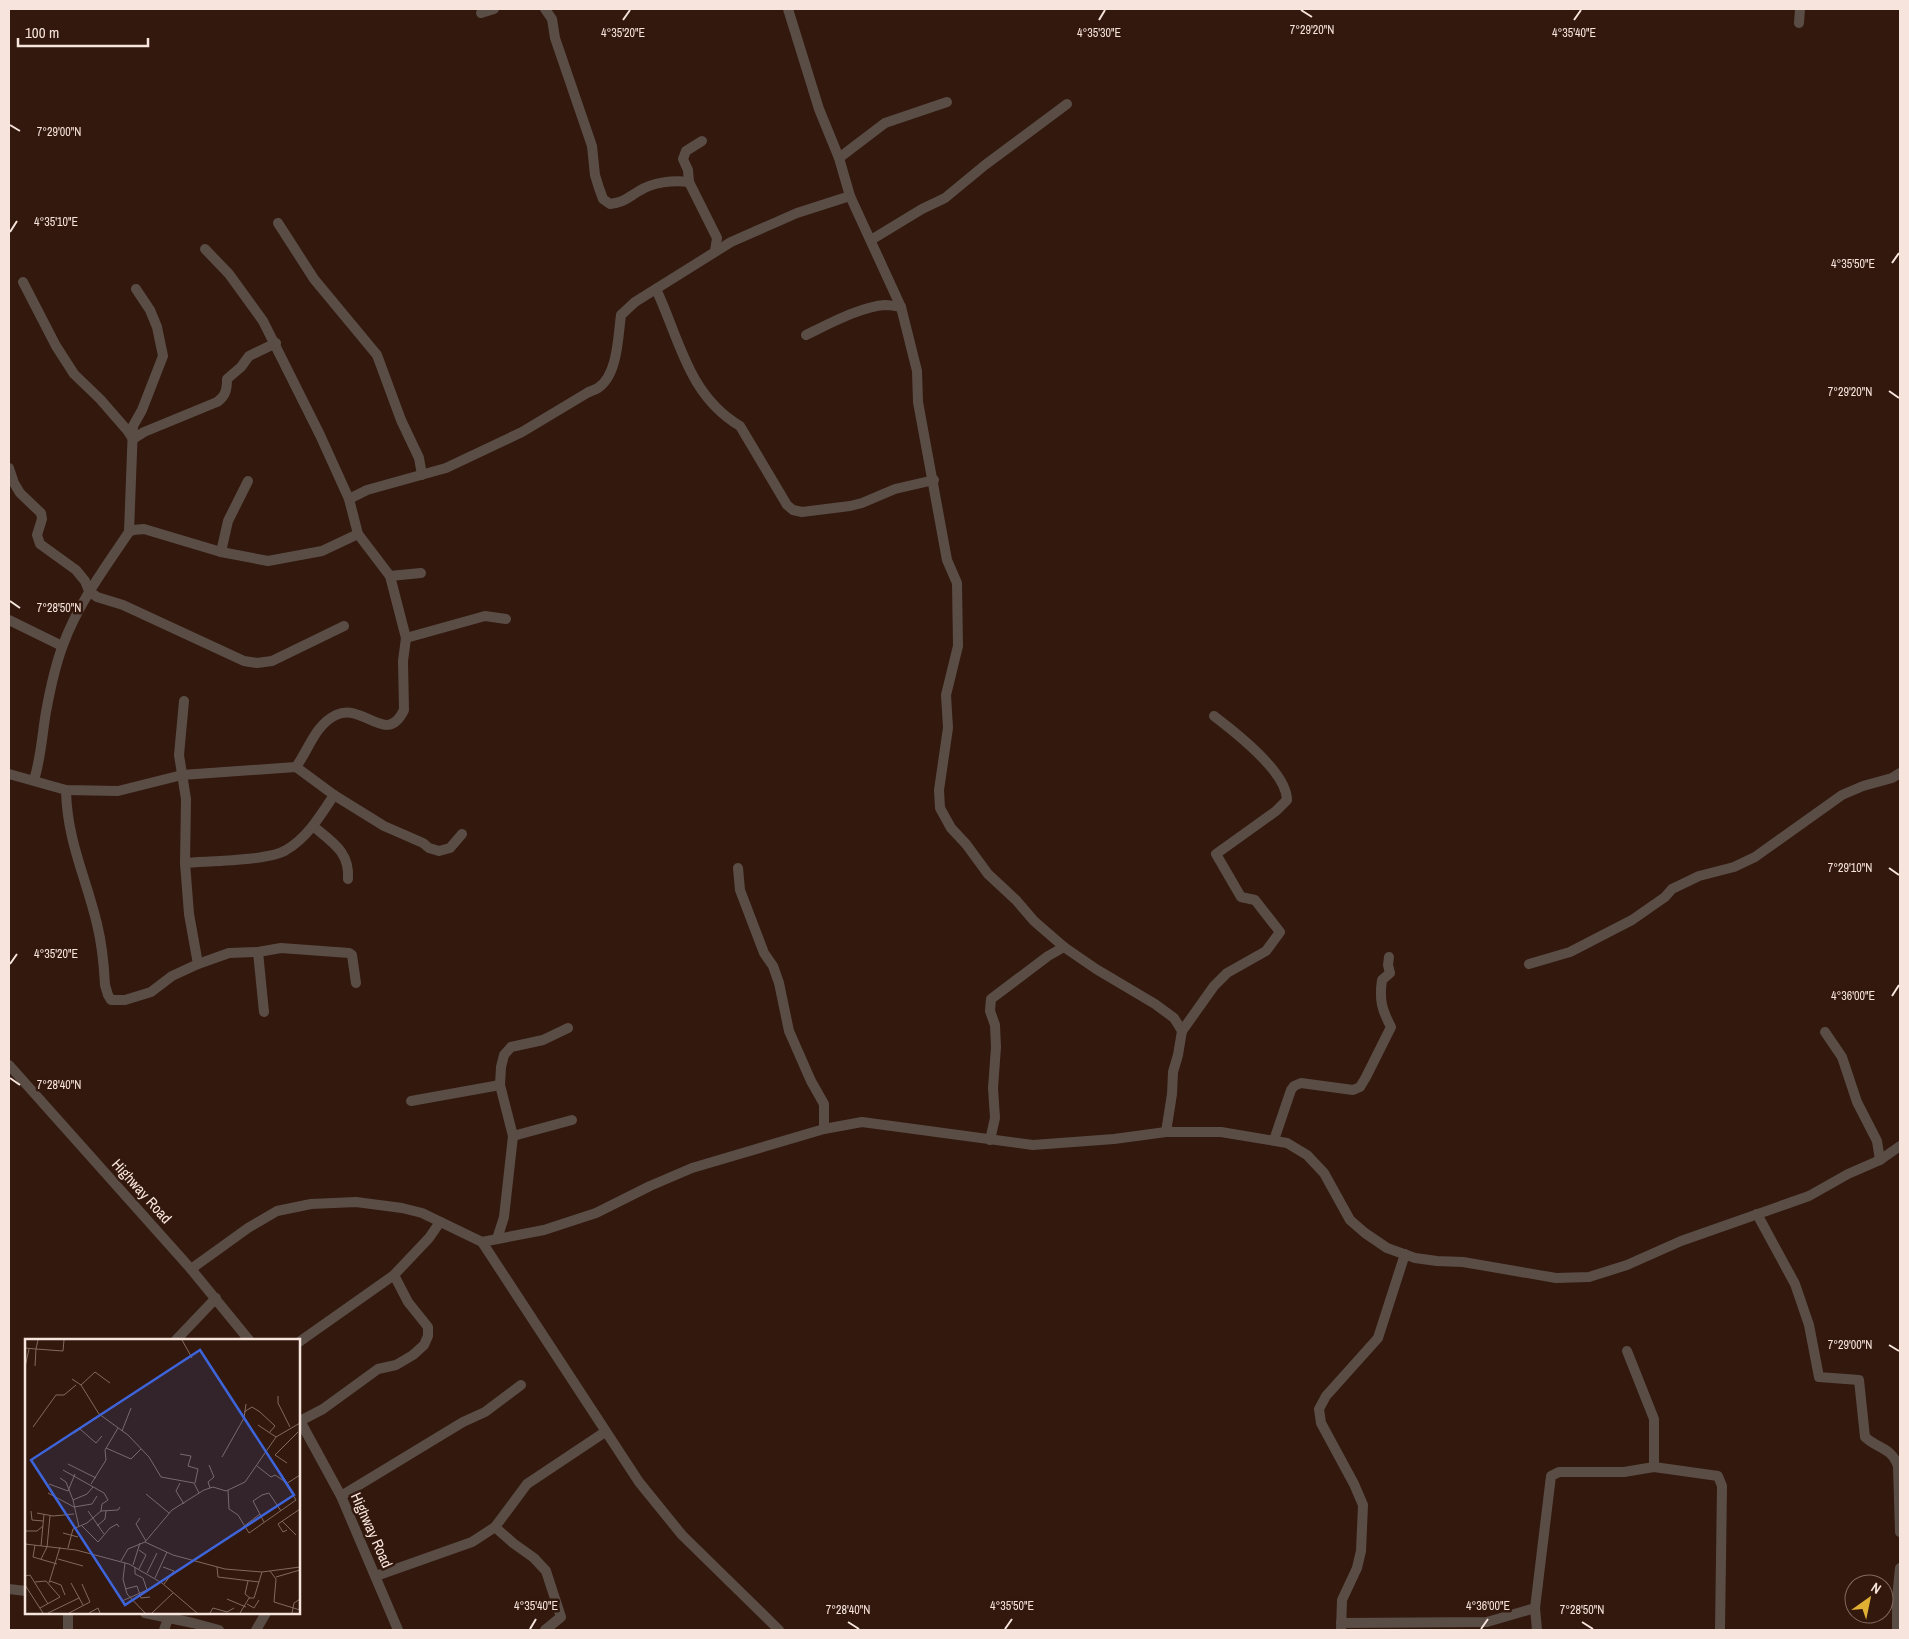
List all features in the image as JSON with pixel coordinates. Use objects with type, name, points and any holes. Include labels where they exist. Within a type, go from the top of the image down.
[{"type":"street","points":[[481,13],[494,9]]},
{"type":"street","points":[[546,9],[552,20],[555,38],[592,146],[596,175],[603,199],[610,204],[621,202],[639,191],[657,184],[676,180],[689,182]]},
{"type":"street","points":[[788,9],[819,109],[839,158],[850,196],[901,307],[917,371],[918,402],[934,480],[947,560],[956,584],[958,612],[958,646],[946,694],[948,728],[939,790],[940,808],[951,828],[966,844],[988,874],[1016,900],[1034,921],[1064,947],[1174,1018],[1182,1031]]},
{"type":"street","points":[[1799,23],[1800,9]]},
{"type":"street","points":[[839,158],[885,123],[947,102]]},
{"type":"street","points":[[871,240],[922,209],[945,198],[985,165],[1067,104]]},
{"type":"street","points":[[702,141],[686,150],[683,159],[688,170],[689,182],[717,238],[714,252]]},
{"type":"street","points":[[349,499],[367,490],[446,468],[522,432],[587,392],[598,388],[609,376],[618,348],[621,314],[635,302],[731,242],[797,213],[850,196]]},
{"type":"street","points":[[278,223],[314,280],[377,355],[400,420],[419,458],[422,475]]},
{"type":"street","points":[[717,238],[731,242]]},
{"type":"street","points":[[205,249],[240,290],[263,321],[276,343],[349,499],[358,534],[390,576],[406,638],[403,661],[404,710],[400,717],[393,725],[385,726],[359,714],[347,712],[336,715],[326,722],[315,734],[304,757],[296,767]]},
{"type":"street","points":[[24,282],[56,346],[74,374],[100,399],[133,439]]},
{"type":"street","points":[[34,780],[38,768],[46,710],[62,646],[74,618],[89,591],[129,532],[133,426],[142,410],[163,356],[157,327],[150,310],[136,289]]},
{"type":"street","points":[[656,289],[690,374],[708,399],[740,426],[787,505],[793,510],[802,512],[862,504],[895,489],[934,480]]},
{"type":"street","points":[[806,335],[835,321],[872,308],[884,305],[901,307]]},
{"type":"street","points":[[133,439],[144,432],[217,402],[224,397],[227,379],[241,367],[249,356],[276,343]]},
{"type":"street","points":[[9,468],[20,493],[41,513],[42,519],[38,535],[40,544],[76,570],[85,580],[89,591],[97,597],[123,606],[244,661],[272,661],[344,626]]},
{"type":"street","points":[[221,552],[228,521],[248,481]]},
{"type":"street","points":[[129,532],[144,529],[221,552],[268,561],[322,551],[358,534]]},
{"type":"street","points":[[390,576],[420,573]]},
{"type":"street","points":[[406,638],[485,616],[506,619]]},
{"type":"street","points":[[9,620],[62,646]]},
{"type":"street","points":[[184,701],[179,755],[186,799],[185,863],[189,914],[198,964]]},
{"type":"street","points":[[1166,1132],[1172,1094],[1172,1072],[1178,1055],[1182,1031],[1214,986],[1227,973],[1266,951],[1280,932],[1255,900],[1241,897],[1216,854],[1276,811],[1286,800],[1287,793],[1281,782],[1248,744],[1214,716]]},
{"type":"street","points":[[9,774],[66,790],[118,791],[182,775],[296,767],[334,795],[384,826],[439,851],[450,848],[462,834]]},
{"type":"street","points":[[1529,964],[1570,952],[1632,920],[1665,897],[1672,889],[1699,876],[1734,867],[1755,857],[1842,795],[1863,786],[1892,778],[1900,773]]},
{"type":"street","points":[[66,790],[66,809],[72,844],[97,923],[105,985],[111,1000],[126,1000],[151,992],[172,976],[229,953],[258,952],[282,948],[345,951],[352,955],[356,983]]},
{"type":"street","points":[[185,863],[260,857],[284,852],[313,826],[334,795]]},
{"type":"street","points":[[313,826],[337,846],[346,857],[348,880]]},
{"type":"street","points":[[738,868],[740,890],[764,953],[773,966],[779,983],[788,1031],[824,1104],[824,1129]]},
{"type":"street","points":[[990,1140],[994,1118],[993,1088],[996,1047],[995,1025],[990,1011],[991,999],[1064,947]]},
{"type":"street","points":[[258,952],[264,1012]]},
{"type":"street","points":[[1274,1140],[1294,1086],[1301,1083],[1352,1090],[1360,1087],[1390,1027],[1381,1008],[1382,980],[1390,973],[1389,957]]},
{"type":"street","points":[[497,1239],[504,1217],[513,1136],[500,1085],[500,1067],[504,1055],[511,1047],[543,1040],[568,1028]]},
{"type":"street","points":[[1825,1032],[1842,1057],[1857,1102],[1877,1141],[1880,1160]]},
{"type":"street","name":"Highway Road","points":[[9,1065],[191,1269],[248,1339]]},
{"type":"street","points":[[411,1101],[500,1085]]},
{"type":"street","points":[[513,1136],[572,1120]]},
{"type":"street","points":[[482,1242],[552,1228],[596,1213],[650,1186],[692,1168],[824,1129],[862,1122],[1033,1145],[1114,1139],[1166,1132],[1221,1132],[1286,1143],[1307,1155],[1324,1172],[1350,1220],[1387,1248],[1437,1262],[1463,1262],[1556,1278],[1589,1277],[1628,1265],[1681,1240],[1808,1196],[1848,1174],[1880,1160],[1900,1146]]},
{"type":"street","points":[[191,1269],[248,1228],[277,1211],[311,1204],[356,1202],[422,1213],[482,1242],[639,1482],[682,1535],[779,1630]]},
{"type":"street","points":[[1757,1214],[1795,1284],[1809,1325],[1819,1377],[1859,1380],[1865,1437],[1895,1457],[1898,1466],[1900,1532]]},
{"type":"street","points":[[300,1341],[394,1275],[429,1238],[440,1222]]},
{"type":"street","points":[[1405,1254],[1378,1338],[1326,1396],[1319,1409],[1321,1424],[1354,1484],[1363,1505],[1361,1551],[1357,1568],[1342,1600],[1341,1627],[1487,1622],[1535,1608]]},
{"type":"street","points":[[300,1420],[323,1409],[378,1369],[396,1365],[413,1355],[424,1345],[428,1336],[428,1327],[408,1302],[394,1275]]},
{"type":"street","points":[[177,1339],[216,1298]]},
{"type":"street","points":[[1627,1351],[1654,1419],[1654,1468]]},
{"type":"street","points":[[341,1496],[463,1422],[484,1412],[521,1385]]},
{"type":"street","name":"Highway Road","points":[[300,1422],[341,1496],[398,1630]]},
{"type":"street","points":[[376,1576],[472,1542],[495,1527],[526,1484],[606,1432]]},
{"type":"street","points":[[1537,1630],[1535,1608],[1551,1476],[1559,1472],[1624,1472],[1654,1468],[1718,1476],[1722,1486],[1720,1630]]},
{"type":"street","points":[[495,1527],[534,1558],[546,1571],[561,1617],[545,1630]]},
{"type":"street","points":[[1897,1630],[1900,1568]]},
{"type":"street","points":[[9,1589],[25,1592]]},
{"type":"street","points":[[68,1614],[68,1630]]},
{"type":"street","points":[[152,1614],[169,1616],[219,1630]]},
{"type":"street","points":[[256,1630],[265,1614]]},
{"type":"street","points":[[164,1630],[169,1616]]}]
